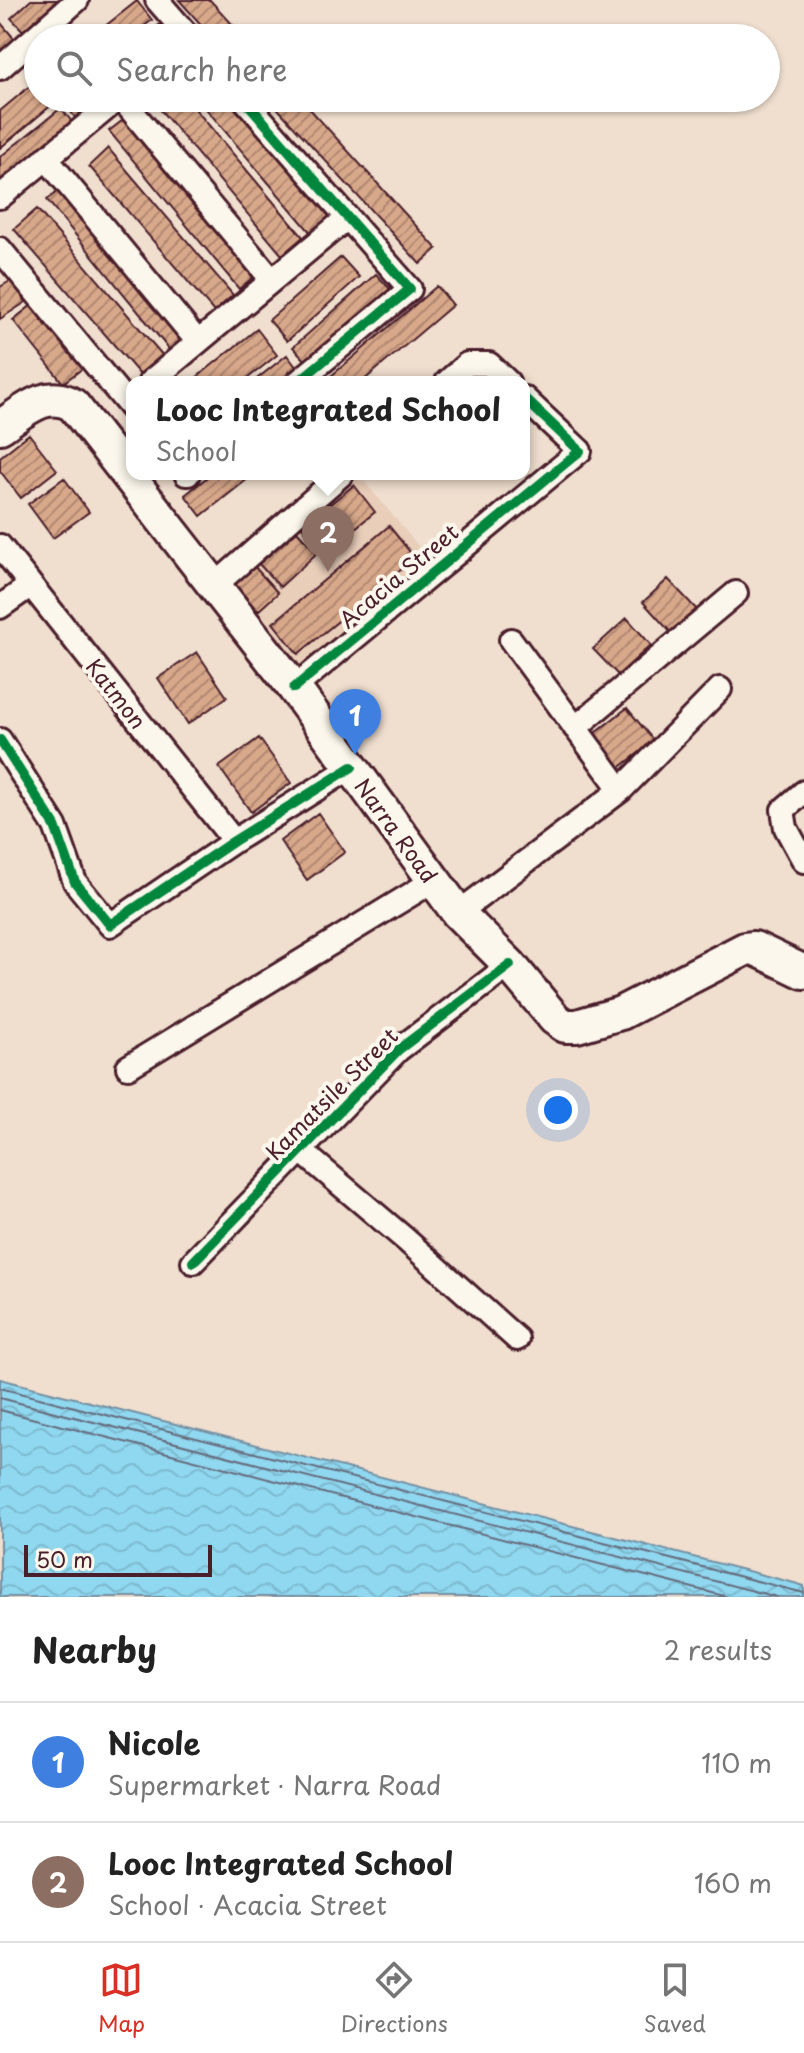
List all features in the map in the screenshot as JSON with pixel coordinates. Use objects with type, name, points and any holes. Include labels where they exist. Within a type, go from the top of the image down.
[{"type":"main road","name":"Narra Road","points":[[0,427],[46,399],[58,399],[73,405],[126,474]]},
{"type":"main road","name":"Narra Road","points":[[131,480],[294,688],[458,913],[510,965],[555,1019],[565,1026],[577,1026],[621,1013],[745,949],[754,948],[804,972]]},
{"type":"street","points":[[50,24],[77,0]]},
{"type":"street","points":[[157,0],[178,24]]},
{"type":"street","points":[[0,68],[24,47]]},
{"type":"street","points":[[0,197],[103,112]]},
{"type":"street","points":[[132,112],[272,280]]},
{"type":"street","points":[[255,112],[410,289],[305,376]]},
{"type":"street","points":[[46,158],[198,342]]},
{"type":"street","points":[[157,376],[347,218]]},
{"type":"street","points":[[0,249],[126,397]]},
{"type":"street","points":[[454,376],[467,364],[489,364],[502,376]]},
{"type":"street","name":"Acacia Street","points":[[294,688],[580,451],[530,404]]},
{"type":"street","points":[[213,587],[335,480]]},
{"type":"street","name":"Katmon","points":[[0,546],[234,841]]},
{"type":"street","points":[[0,607],[31,585]]},
{"type":"street","points":[[575,728],[736,593]]},
{"type":"street","points":[[511,640],[621,790]]},
{"type":"street","points":[[458,913],[621,790],[720,689]]},
{"type":"street","points":[[0,740],[55,826],[75,882],[110,925],[234,841],[352,767]]},
{"type":"street","points":[[804,792],[783,810],[786,828],[804,861]]},
{"type":"street","points":[[128,1067],[433,881]]},
{"type":"street","name":"Kamatsile Street","points":[[193,1262],[398,1050],[510,965]]},
{"type":"street","name":"Kamatsile Street","points":[[301,1151],[517,1339]]},
{"type":"shaded area","points":[[353,480],[363,480],[429,559],[298,669],[228,586]]},
{"type":"water","points":[[0,1379],[798,1584],[804,1586],[804,1597],[0,1597]]},
{"type":"building","points":[[31,0],[67,0],[41,24],[24,24],[24,32],[11,18]]},
{"type":"building","points":[[179,0],[210,0],[232,24],[200,24]]},
{"type":"building","points":[[137,1],[152,20],[147,24],[108,24]]},
{"type":"building","points":[[0,22],[18,43],[0,58]]},
{"type":"building","points":[[24,91],[24,112],[43,112],[0,148],[0,111]]},
{"type":"building","points":[[56,112],[64,112],[76,127],[0,189],[0,157]]},
{"type":"building","points":[[71,112],[88,112],[77,120]]},
{"type":"building","points":[[162,112],[198,112],[303,237],[282,255]]},
{"type":"building","points":[[209,112],[242,112],[330,217],[311,233]]},
{"type":"building","points":[[281,112],[313,112],[437,249],[420,264]]},
{"type":"building","points":[[127,117],[256,275],[239,289],[109,131]]},
{"type":"building","points":[[108,148],[233,295],[214,312],[89,166]]},
{"type":"building","points":[[65,185],[190,338],[172,353],[47,200]]},
{"type":"building","points":[[37,209],[164,357],[141,376],[14,229]]},
{"type":"building","points":[[341,257],[359,277],[287,341],[269,320]]},
{"type":"building","points":[[376,274],[390,289],[307,362],[293,347]]},
{"type":"building","points":[[12,280],[26,302],[0,319],[0,287]]},
{"type":"building","points":[[437,286],[453,305],[369,376],[331,376]]},
{"type":"building","points":[[32,305],[83,368],[63,383],[13,320]]},
{"type":"building","points":[[257,329],[277,355],[251,376],[198,376]]},
{"type":"building","points":[[287,355],[300,372],[295,376],[261,376]]},
{"type":"building","points":[[29,434],[57,470],[21,498],[0,471],[0,457]]},
{"type":"building","points":[[64,478],[89,512],[53,538],[28,504]]},
{"type":"building","points":[[204,480],[246,480],[201,516],[185,495]]},
{"type":"building","points":[[354,485],[375,512],[323,554],[302,527]]},
{"type":"building","points":[[389,526],[415,558],[298,654],[273,623]]},
{"type":"building","points":[[297,531],[317,553],[280,587],[259,564]]},
{"type":"building","points":[[253,565],[278,593],[258,611],[233,583]]},
{"type":"building","points":[[668,579],[699,612],[674,636],[643,602]]},
{"type":"building","points":[[627,618],[651,645],[618,675],[593,649]]},
{"type":"building","points":[[197,652],[227,697],[188,724],[158,678]]},
{"type":"building","points":[[627,708],[654,741],[618,769],[591,736]]},
{"type":"building","points":[[259,738],[291,783],[251,812],[219,767]]},
{"type":"building","points":[[318,813],[345,852],[307,880],[280,841]]},
{"type":"cycle path","points":[[255,112],[410,289],[305,376]]},
{"type":"cycle path","points":[[294,688],[580,451],[530,404]]},
{"type":"cycle path","points":[[0,740],[55,826],[75,882],[110,925],[234,841],[352,767]]},
{"type":"cycle path","points":[[193,1262],[398,1050],[510,965]]},
{"type":"place","name":"Looc Integrated School","points":[[328,572]]},
{"type":"place","name":"Nicole","points":[[355,755]]}]
